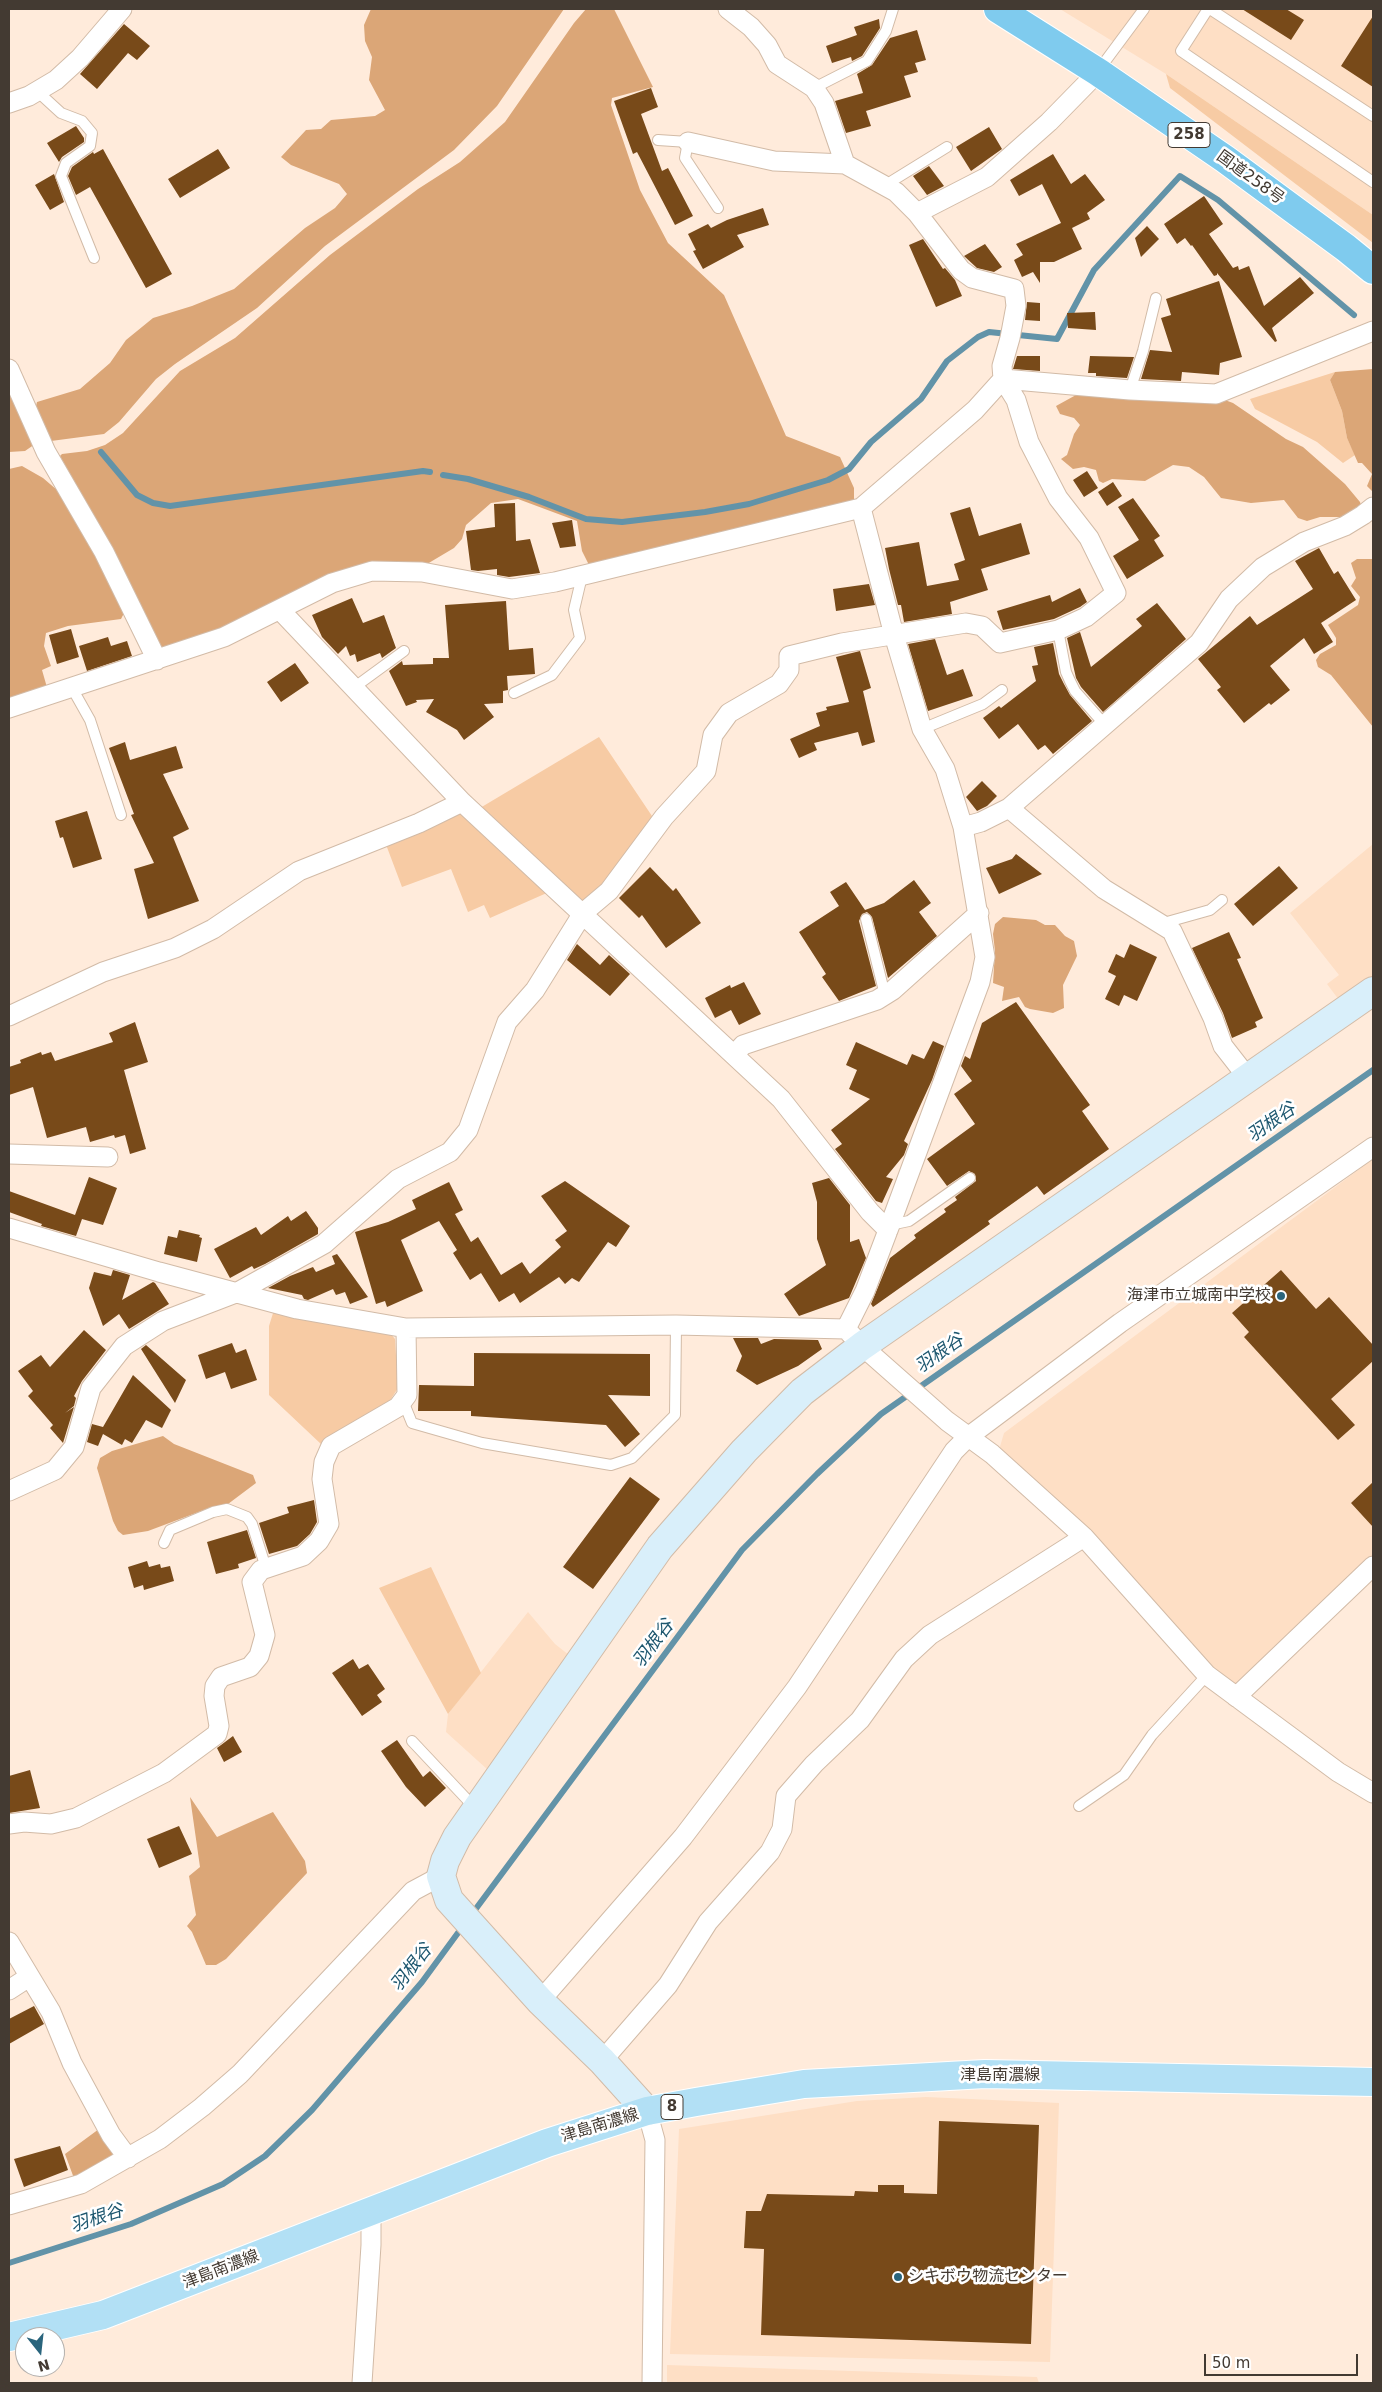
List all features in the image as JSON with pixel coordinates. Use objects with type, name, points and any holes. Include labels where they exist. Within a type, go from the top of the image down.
[{"type":"highway","name":"国道258号","points":[[998,9],[1098,72],[1225,159],[1373,270]]},
{"type":"main road","name":"津島南濃線","points":[[9,2337],[103,2315],[547,2143],[648,2111],[804,2084],[985,2074],[1373,2082]]},
{"type":"street","points":[[9,103],[37,91],[56,80],[80,58],[122,9]]},
{"type":"street","points":[[728,9],[751,27],[767,45],[777,64],[814,88],[824,103],[845,164]]},
{"type":"street","points":[[917,214],[987,177],[1049,122],[1098,72]]},
{"type":"street","points":[[9,1491],[55,1470],[70,1453],[74,1447],[91,1388],[124,1346],[163,1321],[236,1293],[324,1244],[398,1180],[450,1152],[468,1130],[507,1022],[535,990],[582,913],[609,891],[664,817],[706,771],[713,735],[729,713],[779,684],[789,670],[789,656],[842,643],[966,623],[982,626],[1000,643],[1058,630],[1086,617],[1116,593],[1089,538],[1058,498],[1030,442],[1016,400],[1003,380],[1002,366],[1016,306],[1014,289],[972,278],[961,270],[917,214],[896,192],[845,164],[774,161],[688,142]]},
{"type":"street","points":[[1003,380],[1130,390],[1216,394],[1373,331]]},
{"type":"street","points":[[9,369],[46,452],[104,552],[157,660]]},
{"type":"street","points":[[9,708],[224,638],[332,583],[372,571],[422,572],[512,589],[582,576],[861,508],[975,410],[1003,380]]},
{"type":"street","points":[[963,826],[981,822],[1010,808],[1199,642],[1229,599],[1263,567],[1304,542],[1345,526],[1373,507]]},
{"type":"street","points":[[860,1344],[865,1291],[980,982],[985,957],[963,826],[945,769],[922,729],[894,635],[861,508]]},
{"type":"street","points":[[281,610],[352,688],[462,802],[781,1099],[870,1212],[889,1228]]},
{"type":"street","points":[[9,1016],[103,972],[175,948],[213,928],[299,871],[419,823],[462,802]]},
{"type":"street","points":[[1010,808],[1104,889],[1172,931],[1213,1018],[1223,1046],[1248,1078]]},
{"type":"street","points":[[734,1055],[743,1045],[856,1009],[885,995],[979,913]]},
{"type":"street","points":[[652,2383],[655,2140],[648,2111],[602,2061],[518,1977],[445,1888],[445,1861],[457,1838],[476,1810],[660,1547],[744,1451],[802,1392],[860,1344],[1373,991]]},
{"type":"street","points":[[540,2001],[683,1837],[797,1686],[954,1451],[968,1437],[1120,1323],[1373,1147]]},
{"type":"street","points":[[9,1154],[108,1157]]},
{"type":"street","points":[[9,1228],[150,1270],[297,1309],[406,1328],[676,1325],[860,1344],[947,1421],[992,1454],[1084,1537],[1207,1675],[1338,1772],[1373,1793]]},
{"type":"street","points":[[9,1824],[24,1822],[50,1824],[76,1818],[164,1773],[217,1734],[219,1726],[214,1696],[216,1686],[222,1677],[250,1667],[259,1656],[265,1635],[252,1582],[261,1570],[303,1556],[319,1541],[329,1524],[322,1479],[324,1462],[331,1446],[398,1407],[407,1395],[406,1328]]},
{"type":"street","points":[[602,2061],[668,1985],[708,1922],[770,1852],[782,1830],[786,1796],[814,1764],[860,1720],[904,1659],[930,1635],[1084,1537]]},
{"type":"street","points":[[1236,1697],[1373,1566]]},
{"type":"street","points":[[9,2205],[81,2184],[160,2139],[240,2074],[413,1891],[445,1888]]},
{"type":"street","points":[[9,1942],[51,2012],[72,2063],[111,2135],[128,2158]]},
{"type":"street","points":[[9,1990],[29,1977]]},
{"type":"street","points":[[362,2383],[371,2245],[371,2212]]},
{"type":"lane","points":[[814,88],[867,61],[886,31],[893,9]]},
{"type":"lane","points":[[1098,72],[1144,9]]},
{"type":"lane","points":[[1373,116],[1209,9],[1181,51],[1373,182]]},
{"type":"lane","points":[[37,91],[61,113],[82,122],[92,133],[90,146],[66,163],[61,176],[94,258]]},
{"type":"lane","points":[[658,140],[688,142],[685,158],[718,208]]},
{"type":"lane","points":[[890,189],[892,181],[947,147]]},
{"type":"lane","points":[[1130,390],[1143,351],[1156,298]]},
{"type":"lane","points":[[514,693],[552,675],[580,638],[574,610],[582,576]]},
{"type":"lane","points":[[1058,630],[1066,672],[1070,681],[1075,690],[1105,724]]},
{"type":"lane","points":[[352,688],[404,651]]},
{"type":"lane","points":[[72,688],[90,720],[121,814]]},
{"type":"lane","points":[[922,729],[983,704],[1002,690]]},
{"type":"lane","points":[[1160,924],[1210,910],[1222,900]]},
{"type":"lane","points":[[866,919],[885,995]]},
{"type":"lane","points":[[889,1228],[909,1221],[970,1178]]},
{"type":"lane","points":[[403,1401],[412,1422],[482,1443],[611,1465],[632,1458],[675,1416],[676,1325]]},
{"type":"lane","points":[[164,1542],[170,1530],[213,1512],[227,1509],[233,1510],[247,1517],[252,1524],[266,1568]]},
{"type":"lane","points":[[1080,1806],[1124,1775],[1152,1735],[1207,1675]]},
{"type":"lane","points":[[412,1741],[476,1810]]},
{"type":"shaded area","points":[[371,9],[564,9],[497,106],[454,150],[325,246],[257,308],[156,379],[119,422],[104,434],[51,441],[35,410],[37,402],[80,389],[110,363],[126,340],[153,318],[192,306],[234,289],[305,228],[335,208],[347,194],[339,184],[291,165],[281,157],[306,130],[321,129],[331,120],[375,116],[385,110],[369,80],[372,57],[365,41],[364,25]]},
{"type":"shaded area","points":[[586,9],[614,9],[653,87],[612,98],[611,105],[640,190],[668,243],[724,295],[786,436],[840,457],[854,488],[854,502],[841,507],[705,536],[590,567],[582,551],[577,521],[518,499],[491,503],[466,525],[462,539],[454,548],[422,567],[386,567],[222,631],[159,653],[115,554],[60,456],[62,454],[87,451],[105,445],[123,433],[180,371],[235,338],[330,255],[418,189],[460,162],[505,122],[574,23]]},
{"type":"shaded area","points":[[1060,9],[1373,9],[1373,215],[1166,74]]},
{"type":"shaded area","points":[[1166,74],[1373,215],[1373,243],[1170,88]]},
{"type":"shaded area","points":[[1373,369],[1373,492],[1367,486],[1372,474],[1362,463],[1358,463],[1347,438],[1342,411],[1330,380],[1335,372]]},
{"type":"shaded area","points":[[1335,372],[1330,380],[1342,411],[1347,438],[1355,455],[1343,463],[1317,442],[1255,409],[1250,399]]},
{"type":"shaded area","points":[[9,385],[38,442],[25,451],[9,452]]},
{"type":"shaded area","points":[[1076,395],[1207,401],[1222,399],[1233,403],[1286,439],[1303,447],[1345,484],[1360,502],[1362,508],[1344,517],[1320,517],[1307,521],[1298,518],[1284,500],[1251,503],[1221,498],[1204,477],[1189,467],[1173,465],[1145,481],[1112,479],[1103,483],[1099,481],[1096,470],[1084,467],[1073,469],[1061,459],[1067,455],[1074,434],[1080,425],[1074,418],[1060,414],[1056,406]]},
{"type":"shaded area","points":[[22,466],[43,478],[64,496],[97,556],[124,613],[121,619],[68,626],[46,633],[44,646],[51,666],[42,670],[48,691],[9,704],[9,469]]},
{"type":"shaded area","points":[[1357,559],[1373,559],[1373,727],[1331,675],[1318,667],[1316,660],[1320,654],[1336,645],[1336,638],[1328,625],[1358,605],[1360,597],[1351,586],[1356,578],[1351,563]]},
{"type":"shaded area","points":[[599,737],[654,819],[608,886],[582,904],[480,808]]},
{"type":"shaded area","points":[[461,809],[549,892],[490,918],[484,905],[468,912],[451,869],[402,887],[385,842]]},
{"type":"shaded area","points":[[1373,844],[1373,976],[1339,1000],[1327,984],[1339,975],[1290,913]]},
{"type":"shaded area","points":[[1003,917],[1036,920],[1045,925],[1055,925],[1065,936],[1074,941],[1077,956],[1063,985],[1064,1008],[1053,1013],[1025,1007],[1019,997],[1002,1001],[1004,987],[993,983],[995,951],[993,934],[995,924]]},
{"type":"shaded area","name":"海津市立城南中学校","points":[[1373,1159],[1373,1557],[1237,1688],[1212,1667],[999,1450],[1004,1433]]},
{"type":"shaded area","points":[[274,1310],[390,1333],[395,1339],[398,1388],[389,1402],[322,1445],[269,1395],[269,1326]]},
{"type":"shaded area","points":[[163,1436],[174,1444],[253,1475],[256,1483],[228,1504],[212,1507],[148,1531],[123,1535],[118,1531],[113,1521],[97,1468],[100,1458],[112,1451]]},
{"type":"shaded area","points":[[431,1567],[481,1673],[448,1714],[379,1588]]},
{"type":"shaded area","points":[[528,1612],[555,1644],[569,1655],[488,1770],[446,1732],[448,1714]]},
{"type":"shaded area","points":[[190,1797],[217,1837],[273,1812],[305,1861],[307,1873],[226,1959],[216,1965],[206,1965],[192,1932],[187,1926],[196,1915],[189,1876],[200,1867]]},
{"type":"shaded area","points":[[926,2097],[1059,2103],[1050,2362],[670,2354],[679,2129],[857,2101]]},
{"type":"shaded area","points":[[99,2129],[112,2148],[112,2161],[75,2181],[65,2154]]},
{"type":"shaded area","points":[[667,2365],[1037,2377],[1039,2383],[667,2383]]},
{"type":"building","points":[[1242,9],[1286,9],[1304,20],[1291,40]]},
{"type":"building","points":[[1373,16],[1373,87],[1341,66]]},
{"type":"building","points":[[879,19],[880,28],[862,56],[852,61],[851,57],[832,63],[826,46],[857,35],[854,27]]},
{"type":"building","points":[[124,24],[150,46],[137,60],[128,53],[97,89],[80,74]]},
{"type":"building","points":[[917,30],[926,60],[915,63],[918,72],[904,76],[911,97],[866,111],[871,126],[846,133],[835,101],[863,93],[857,74],[872,65],[890,38]]},
{"type":"building","points":[[651,88],[658,107],[641,114],[662,171],[668,168],[693,216],[675,225],[637,152],[633,154],[614,101]]},
{"type":"building","points":[[76,126],[84,138],[84,142],[62,157],[59,162],[47,143]]},
{"type":"building","points":[[989,127],[1002,149],[971,171],[956,147]]},
{"type":"building","points":[[103,149],[172,274],[146,288],[90,187],[76,195],[68,176],[72,167],[93,152],[94,154]]},
{"type":"building","points":[[218,149],[230,168],[180,198],[168,179]]},
{"type":"building","points":[[1053,154],[1071,184],[1085,174],[1105,200],[1087,213],[1090,219],[1072,228],[1082,249],[1054,262],[1040,262],[1040,283],[1033,272],[1022,277],[1014,260],[1023,255],[1016,244],[1061,223],[1042,184],[1019,196],[1010,180]]},
{"type":"building","points":[[929,166],[944,186],[927,195],[913,176]]},
{"type":"building","points":[[54,174],[64,202],[50,210],[35,185]]},
{"type":"building","points":[[1204,196],[1223,224],[1209,234],[1233,268],[1238,266],[1239,270],[1249,266],[1264,306],[1300,277],[1314,293],[1272,328],[1277,341],[1275,342],[1217,273],[1214,276],[1192,245],[1185,238],[1177,244],[1164,224]]},
{"type":"building","points":[[763,208],[769,225],[737,235],[744,247],[703,269],[693,251],[696,250],[688,234],[708,224],[711,228],[727,220]]},
{"type":"building","points":[[1147,226],[1159,239],[1141,257],[1135,238]]},
{"type":"building","points":[[923,239],[943,269],[945,268],[955,280],[962,296],[936,307],[909,245]]},
{"type":"building","points":[[985,244],[1002,267],[994,272],[977,268],[964,256]]},
{"type":"building","points":[[1219,281],[1242,357],[1220,363],[1219,375],[1182,372],[1181,381],[1141,379],[1150,350],[1172,352],[1161,318],[1171,315],[1166,299]]},
{"type":"building","points":[[1027,302],[1040,303],[1040,321],[1025,320]]},
{"type":"building","points":[[1095,312],[1096,330],[1068,328],[1067,313]]},
{"type":"building","points":[[1017,356],[1040,356],[1040,371],[1013,369]]},
{"type":"building","points":[[1090,356],[1134,357],[1127,378],[1096,376],[1096,373],[1088,373]]},
{"type":"building","points":[[1087,471],[1098,488],[1084,497],[1073,480]]},
{"type":"building","points":[[1113,482],[1122,496],[1107,506],[1098,492]]},
{"type":"building","points":[[1133,498],[1160,536],[1154,540],[1164,556],[1127,579],[1113,556],[1139,540],[1118,507]]},
{"type":"building","points":[[515,503],[516,541],[530,539],[540,573],[509,577],[497,575],[497,569],[471,570],[466,531],[495,527],[494,504]]},
{"type":"building","points":[[970,507],[979,536],[1021,523],[1030,554],[981,569],[988,590],[950,602],[952,614],[904,622],[901,605],[898,605],[885,548],[919,542],[927,586],[959,580],[954,564],[965,560],[950,513]]},
{"type":"building","points":[[572,520],[576,546],[560,548],[552,523]]},
{"type":"building","points":[[1319,548],[1334,574],[1338,571],[1356,600],[1321,623],[1333,642],[1314,654],[1304,638],[1270,666],[1290,690],[1271,705],[1269,703],[1244,723],[1217,690],[1221,687],[1198,659],[1250,616],[1257,625],[1313,589],[1295,561]]},
{"type":"building","points":[[869,584],[875,605],[836,611],[833,589]]},
{"type":"building","points":[[1080,588],[1087,602],[1080,607],[1054,619],[1003,630],[997,611],[1050,595],[1052,602]]},
{"type":"building","points":[[352,598],[363,623],[384,615],[396,648],[382,658],[380,653],[357,662],[355,654],[350,656],[346,646],[338,654],[322,637],[312,615]]},
{"type":"building","points":[[506,601],[509,650],[533,648],[535,674],[507,676],[508,690],[503,691],[503,703],[484,704],[494,717],[464,740],[457,730],[426,712],[434,699],[416,700],[417,702],[406,706],[389,671],[402,661],[403,665],[433,664],[433,658],[449,658],[445,605]]},
{"type":"building","points":[[1157,603],[1186,639],[1103,712],[1081,687],[1076,678],[1067,638],[1080,632],[1091,667],[1142,626],[1136,619]]},
{"type":"building","points":[[71,629],[79,657],[57,664],[49,635]]},
{"type":"building","points":[[108,637],[111,646],[127,641],[132,656],[87,671],[79,646]]},
{"type":"building","points":[[935,639],[947,675],[963,669],[973,696],[928,711],[908,644]]},
{"type":"building","points":[[1053,643],[1059,674],[1064,684],[1070,695],[1092,721],[1053,754],[1045,745],[1038,750],[1018,724],[999,739],[983,718],[999,706],[1001,708],[1036,681],[1032,666],[1038,665],[1034,647]]},
{"type":"building","points":[[860,651],[871,688],[863,691],[875,742],[862,746],[858,732],[814,743],[817,750],[799,758],[790,739],[820,726],[816,713],[827,710],[826,707],[849,702],[836,657]]},
{"type":"building","points":[[295,663],[309,683],[281,702],[267,682]]},
{"type":"building","points":[[125,742],[130,760],[176,746],[183,768],[163,774],[189,829],[173,837],[199,901],[148,919],[134,869],[154,863],[131,815],[134,814],[109,748]]},
{"type":"building","points":[[982,781],[997,796],[987,806],[977,811],[966,797]]},
{"type":"building","points":[[87,811],[102,859],[73,868],[63,837],[60,838],[55,821]]},
{"type":"building","points":[[1016,854],[1042,874],[999,894],[986,868],[1012,859]]},
{"type":"building","points":[[1279,866],[1298,888],[1253,926],[1234,904]]},
{"type":"building","points":[[650,867],[673,891],[676,888],[701,923],[666,948],[642,915],[639,918],[619,898]]},
{"type":"building","points":[[914,880],[931,903],[919,912],[937,936],[888,978],[872,917],[867,912],[862,914],[859,921],[876,986],[839,1001],[822,977],[826,974],[799,932],[839,906],[830,892],[846,882],[865,910],[884,903]]},
{"type":"building","points":[[1229,932],[1241,958],[1237,959],[1263,1018],[1255,1022],[1257,1027],[1232,1038],[1223,1013],[1192,948]]},
{"type":"building","points":[[577,944],[600,965],[609,955],[630,974],[610,996],[567,960]]},
{"type":"building","points":[[1130,944],[1157,957],[1137,1001],[1124,995],[1119,1006],[1105,999],[1116,976],[1108,972],[1116,954],[1124,958]]},
{"type":"building","points":[[744,982],[761,1014],[739,1025],[731,1010],[715,1018],[705,998],[730,985],[731,988]]},
{"type":"building","points":[[1016,1002],[1090,1105],[1082,1111],[1109,1149],[1044,1195],[1037,1186],[988,1221],[990,1224],[873,1307],[871,1304],[890,1258],[916,1238],[914,1235],[946,1212],[944,1209],[957,1200],[955,1197],[976,1181],[975,1174],[969,1171],[947,1186],[927,1159],[975,1124],[954,1094],[972,1081],[961,1066],[965,1056],[970,1059],[982,1023]]},
{"type":"building","points":[[135,1022],[148,1062],[124,1070],[146,1149],[130,1154],[125,1135],[115,1138],[114,1135],[90,1142],[86,1127],[47,1138],[33,1087],[9,1095],[9,1067],[21,1063],[20,1060],[41,1052],[42,1055],[51,1052],[55,1061],[113,1042],[109,1033]]},
{"type":"building","points":[[933,1041],[944,1046],[932,1080],[904,1141],[908,1144],[904,1155],[886,1177],[893,1179],[882,1203],[876,1201],[835,1149],[842,1144],[831,1130],[870,1099],[849,1089],[857,1070],[846,1065],[856,1042],[907,1065],[912,1054],[924,1059]]},
{"type":"building","points":[[89,1177],[117,1188],[103,1225],[82,1219],[76,1236],[41,1226],[42,1224],[9,1212],[9,1191],[75,1215]]},
{"type":"building","points":[[829,1178],[850,1205],[850,1242],[859,1239],[866,1258],[849,1298],[799,1316],[784,1294],[826,1265],[817,1239],[817,1202],[812,1183]]},
{"type":"building","points":[[565,1181],[630,1226],[616,1247],[608,1242],[579,1282],[572,1278],[565,1284],[559,1277],[520,1303],[514,1293],[499,1302],[481,1273],[470,1280],[453,1253],[457,1250],[439,1221],[401,1240],[423,1291],[387,1307],[385,1301],[376,1304],[355,1232],[388,1222],[416,1209],[412,1200],[449,1182],[463,1210],[455,1214],[471,1242],[478,1237],[501,1275],[522,1262],[530,1274],[561,1247],[555,1240],[567,1231],[541,1196]]},
{"type":"building","points":[[306,1211],[318,1228],[318,1234],[265,1264],[254,1269],[252,1266],[230,1278],[214,1249],[256,1227],[261,1235],[288,1216],[291,1221]]},
{"type":"building","points":[[179,1230],[200,1235],[199,1237],[202,1238],[197,1262],[164,1254],[168,1236],[177,1238]]},
{"type":"building","points":[[337,1254],[368,1297],[350,1304],[345,1292],[336,1295],[333,1289],[308,1300],[304,1299],[302,1295],[268,1288],[290,1276],[313,1267],[316,1272],[335,1264],[332,1256]]},
{"type":"building","points":[[113,1270],[130,1275],[122,1300],[153,1282],[169,1304],[129,1329],[119,1314],[103,1326],[89,1288],[94,1272],[111,1276]]},
{"type":"building","points":[[1281,1270],[1316,1309],[1329,1297],[1373,1345],[1373,1361],[1331,1399],[1355,1425],[1338,1440],[1244,1337],[1249,1332],[1232,1313]]},
{"type":"building","points":[[84,1330],[106,1350],[82,1381],[74,1396],[76,1398],[74,1406],[65,1413],[74,1407],[63,1443],[50,1428],[53,1425],[28,1396],[33,1391],[18,1371],[41,1355],[50,1367]]},
{"type":"building","points":[[733,1338],[758,1338],[761,1344],[774,1339],[818,1340],[822,1349],[798,1366],[757,1385],[736,1371],[742,1356]]},
{"type":"building","points":[[232,1343],[236,1353],[246,1349],[257,1380],[231,1389],[225,1372],[206,1379],[198,1355]]},
{"type":"building","points":[[146,1345],[186,1380],[175,1403],[141,1349]]},
{"type":"building","points":[[474,1353],[650,1354],[650,1396],[608,1395],[640,1434],[625,1447],[606,1425],[471,1416],[471,1411],[418,1411],[419,1385],[474,1386]]},
{"type":"building","points":[[133,1375],[171,1410],[162,1428],[146,1420],[132,1443],[125,1439],[122,1445],[103,1434],[98,1446],[87,1442],[92,1424],[103,1427]]},
{"type":"building","points":[[630,1477],[660,1499],[593,1589],[563,1567]]},
{"type":"building","points":[[1373,1482],[1373,1527],[1351,1503]]},
{"type":"building","points":[[314,1500],[317,1522],[310,1534],[297,1546],[269,1554],[259,1523],[289,1513],[287,1507]]},
{"type":"building","points":[[247,1530],[256,1558],[238,1564],[239,1568],[216,1574],[207,1542]]},
{"type":"building","points":[[147,1561],[149,1567],[160,1564],[161,1568],[170,1566],[174,1581],[144,1590],[143,1585],[134,1588],[128,1567]]},
{"type":"building","points":[[353,1659],[359,1669],[368,1664],[385,1689],[377,1695],[382,1702],[362,1716],[332,1673]]},
{"type":"building","points":[[233,1736],[242,1752],[224,1762],[217,1748]]},
{"type":"building","points":[[397,1740],[423,1777],[430,1771],[446,1788],[425,1807],[406,1787],[381,1751]]},
{"type":"building","points":[[30,1770],[40,1808],[9,1813],[9,1776]]},
{"type":"building","points":[[179,1826],[192,1854],[159,1868],[147,1839]]},
{"type":"building","points":[[34,2006],[44,2024],[9,2044],[9,2019]]},
{"type":"building","name":"シキボウ物流センター","points":[[939,2121],[1039,2125],[1031,2344],[761,2335],[764,2249],[744,2248],[746,2211],[761,2211],[767,2194],[854,2196],[855,2191],[878,2192],[878,2185],[904,2185],[904,2193],[937,2194]]},
{"type":"building","points":[[60,2146],[68,2170],[24,2187],[14,2159]]},
{"type":"waterway","points":[[443,475],[468,479],[529,497],[586,519],[622,522],[705,512],[749,504],[828,480],[849,469],[871,442],[921,399],[947,361],[978,337],[989,332],[1057,339],[1094,270],[1180,176],[1218,200],[1354,315]]},
{"type":"waterway","points":[[101,452],[137,495],[153,503],[170,506],[423,471],[430,472]]},
{"type":"waterway","name":"羽根谷","points":[[472,1914],[742,1550],[817,1474],[881,1414],[1373,1070]]},
{"type":"waterway","name":"羽根谷","points":[[9,2263],[131,2224],[223,2184],[265,2156],[312,2110],[422,1982],[463,1926]]},
{"type":"place","name":"海津市立城南中学校","points":[[1281,1296]]},
{"type":"place","name":"シキボウ物流センター","points":[[898,2277]]}]
